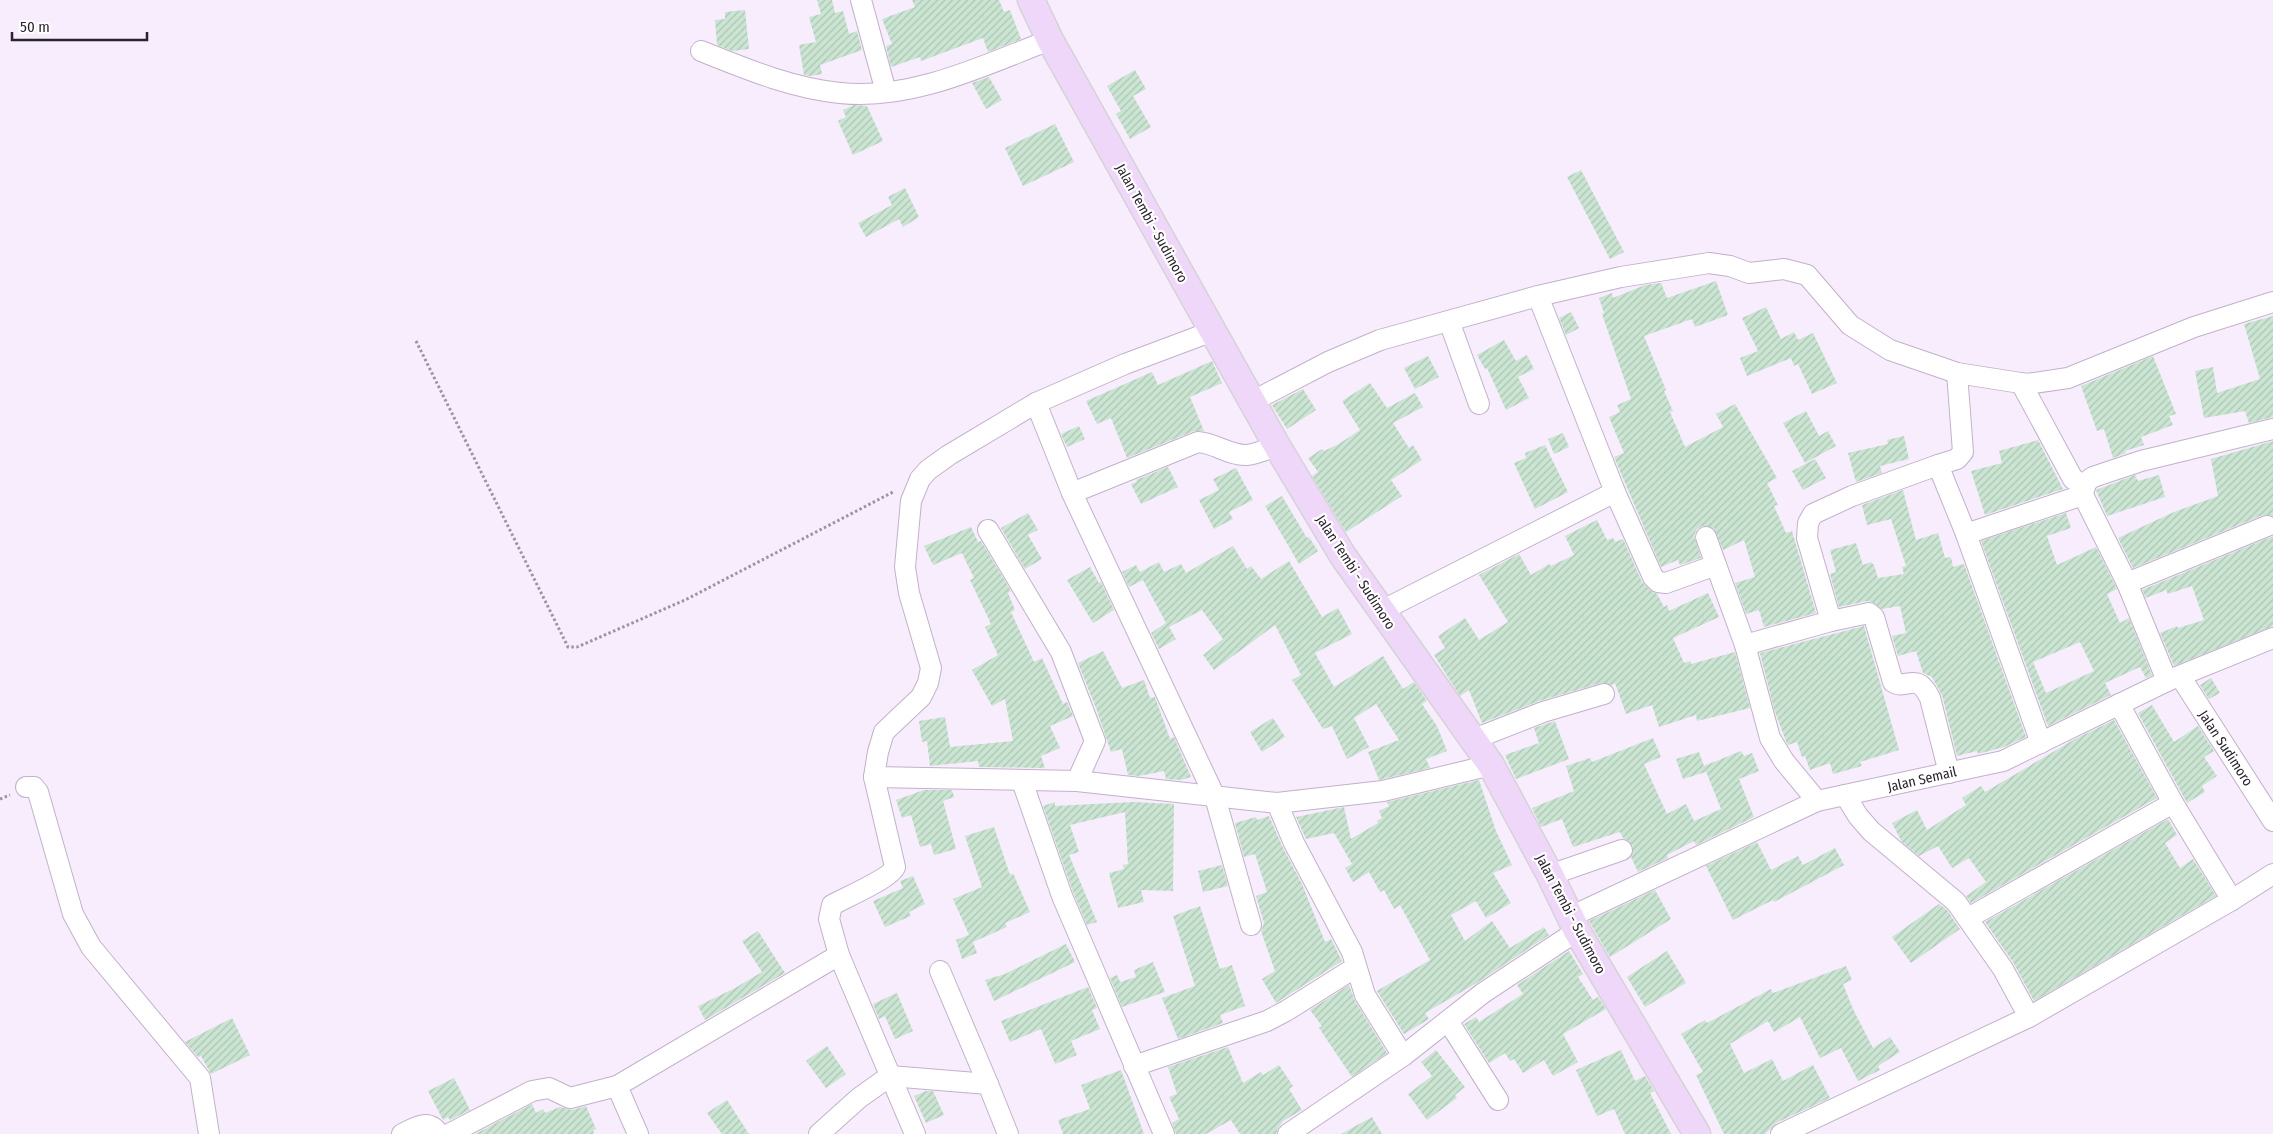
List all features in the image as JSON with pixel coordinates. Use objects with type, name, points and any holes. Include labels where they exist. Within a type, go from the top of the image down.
[{"type":"main road","name":"Jalan Tembi - Sudimoro","points":[[1031,0],[1050,40],[1277,446],[1343,556],[1491,765],[1550,875],[1573,924],[1697,1134]]},
{"type":"street","points":[[861,0],[886,92]]},
{"type":"street","points":[[702,51],[762,75],[817,90],[841,94],[886,92],[930,83],[957,75],[1050,40]]},
{"type":"street","points":[[1253,402],[1328,362],[1380,340],[1538,296],[1621,277],[1709,263],[1730,266],[1749,273],[1784,268],[1806,275],[1850,325],[1890,350],[1958,373],[2021,383],[2068,378],[2194,326],[2273,302]]},
{"type":"street","points":[[1538,296],[1615,492],[1653,577],[1658,582],[1666,583],[1716,565]]},
{"type":"street","points":[[1450,321],[1479,404]]},
{"type":"street","points":[[915,1134],[839,955],[829,919],[832,905],[874,883],[894,870],[895,867],[874,776],[884,732],[921,697],[930,676],[930,668],[909,593],[905,567],[909,513],[915,488],[928,470],[949,455],[1036,403],[1125,364],[1213,332]]},
{"type":"street","points":[[1830,621],[1807,538],[1808,523],[1813,514],[1852,496],[1957,459],[1963,452],[1958,373]]},
{"type":"street","name":"Jalan Sudimoro","points":[[2021,383],[2073,479],[2084,490],[2174,679],[2273,821]]},
{"type":"street","points":[[1036,403],[1072,493],[1215,797],[1251,925]]},
{"type":"street","points":[[1966,534],[2084,490],[2087,480],[2093,477],[2141,461],[2273,430]]},
{"type":"street","points":[[1072,493],[1198,442],[1213,444],[1242,455],[1255,454],[1277,446]]},
{"type":"street","points":[[1938,465],[1966,534],[2041,743]]},
{"type":"street","points":[[1381,611],[1615,492]]},
{"type":"street","points":[[2127,583],[2267,526]]},
{"type":"street","points":[[988,530],[1060,652],[1095,741],[1077,781]]},
{"type":"street","points":[[1706,538],[1745,645],[1770,738],[1784,761],[1817,802]]},
{"type":"street","points":[[1745,645],[1830,621],[1869,613],[1874,617],[1893,682],[1900,684],[1912,681],[1927,692],[1949,772]]},
{"type":"street","name":"Jalan Semail","points":[[1288,1134],[1403,1056],[1573,924],[1817,802],[2003,761],[2119,704],[2273,638]]},
{"type":"street","points":[[1474,739],[1543,712],[1604,694]]},
{"type":"street","points":[[2119,704],[2173,803],[2232,900]]},
{"type":"street","points":[[874,776],[1077,781],[1277,804],[1383,791],[1491,765]]},
{"type":"street","points":[[1022,780],[1062,896],[1164,1134]]},
{"type":"street","points":[[26,787],[34,787],[38,792],[73,914],[79,928],[91,946],[200,1078],[209,1134]]},
{"type":"street","points":[[1845,795],[1858,816],[1871,831],[1948,893],[1968,918],[2003,969],[2029,1017]]},
{"type":"street","points":[[1968,918],[2173,803]]},
{"type":"street","points":[[1277,804],[1294,843],[1352,952],[1365,995],[1403,1056]]},
{"type":"street","points":[[1550,875],[1622,850]]},
{"type":"street","points":[[1781,1134],[2029,1017],[2232,900],[2273,874]]},
{"type":"street","points":[[449,1134],[532,1091],[549,1088],[570,1098],[617,1086],[839,955]]},
{"type":"street","points":[[1134,1066],[1267,1021],[1356,967]]},
{"type":"street","points":[[940,971],[1008,1134]]},
{"type":"street","points":[[1448,1021],[1498,1100]]},
{"type":"street","points":[[819,1134],[858,1098],[890,1076],[988,1084]]},
{"type":"street","points":[[617,1086],[638,1134]]},
{"type":"street","points":[[402,1134],[426,1124],[431,1125],[439,1134]]},
{"type":"path","points":[[416,341],[568,647],[577,647],[687,599],[897,490]]},
{"type":"building","points":[[817,0],[832,0],[835,13],[843,11],[849,34],[857,31],[862,50],[820,65],[822,74],[811,76],[804,75],[799,45],[816,42],[809,17],[821,14]]},
{"type":"building","points":[[912,0],[999,0],[1004,12],[1010,10],[1021,39],[988,52],[983,38],[921,61],[920,57],[891,67],[886,46],[892,44],[882,19],[915,7]]},
{"type":"building","points":[[745,10],[749,49],[732,51],[717,45],[715,20],[725,19],[725,12]]},
{"type":"building","points":[[1135,70],[1146,89],[1133,96],[1151,127],[1130,139],[1116,114],[1121,111],[1107,86]]},
{"type":"building","points":[[989,77],[1002,100],[986,109],[972,83]]},
{"type":"building","points":[[854,105],[867,106],[883,141],[853,155],[838,121],[846,117],[843,110]]},
{"type":"building","points":[[1055,124],[1074,162],[1023,186],[1005,148]]},
{"type":"building","points":[[1581,170],[1624,252],[1610,259],[1567,177]]},
{"type":"building","points":[[905,188],[919,217],[903,227],[899,219],[866,237],[858,223],[892,205],[888,197]]},
{"type":"building","points":[[1716,281],[1728,315],[1695,327],[1692,319],[1644,336],[1666,390],[1664,391],[1673,411],[1670,412],[1685,447],[1723,427],[1716,414],[1735,404],[1777,478],[1767,483],[1778,505],[1774,506],[1786,533],[1792,531],[1816,613],[1764,627],[1759,610],[1746,614],[1735,583],[1755,577],[1744,540],[1723,550],[1714,528],[1702,526],[1697,529],[1694,535],[1701,558],[1680,565],[1678,560],[1661,567],[1614,457],[1624,453],[1609,417],[1620,412],[1617,405],[1631,399],[1602,314],[1604,313],[1599,298],[1612,293],[1613,298],[1645,285],[1661,283],[1667,298]]},
{"type":"building","points":[[1766,307],[1781,339],[1794,332],[1798,340],[1813,333],[1837,383],[1812,394],[1798,364],[1794,366],[1791,358],[1747,376],[1740,358],[1758,351],[1742,318]]},
{"type":"building","points":[[1571,312],[1579,328],[1566,335],[1559,318]]},
{"type":"building","points":[[2273,316],[2273,417],[2249,423],[2245,411],[2204,418],[2195,371],[2213,367],[2217,393],[2260,379],[2244,324]]},
{"type":"building","points":[[1504,340],[1516,361],[1527,355],[1534,369],[1518,377],[1529,398],[1506,410],[1487,368],[1485,369],[1477,355]]},
{"type":"building","points":[[1428,356],[1439,377],[1415,389],[1404,368]]},
{"type":"building","points":[[2153,356],[2176,414],[2169,416],[2173,425],[2141,437],[2144,445],[2125,451],[2126,453],[2113,458],[2104,429],[2097,431],[2081,386]]},
{"type":"building","points":[[1212,361],[1222,383],[1190,397],[1204,431],[1194,431],[1127,458],[1111,418],[1097,424],[1086,401],[1152,372],[1158,385]]},
{"type":"building","points":[[1370,383],[1387,408],[1415,393],[1423,407],[1393,423],[1409,448],[1413,445],[1422,460],[1391,480],[1402,496],[1346,532],[1312,476],[1318,472],[1308,458],[1322,449],[1324,451],[1337,445],[1360,430],[1342,401]]},
{"type":"building","points":[[1303,389],[1316,410],[1287,429],[1272,405]]},
{"type":"building","points":[[1806,411],[1819,436],[1828,431],[1836,446],[1805,463],[1783,423]]},
{"type":"building","points":[[1079,426],[1085,439],[1067,447],[1061,434]]},
{"type":"building","points":[[1563,433],[1569,447],[1554,454],[1548,439]]},
{"type":"building","points":[[1904,436],[1909,459],[1880,466],[1882,473],[1856,482],[1848,453],[1888,444],[1887,440]]},
{"type":"building","points":[[2038,440],[2063,489],[1985,515],[1971,471],[2002,463],[1999,451]]},
{"type":"building","points":[[2273,441],[2273,516],[2263,515],[2133,568],[2118,538],[2174,512],[2218,496],[2211,459]]},
{"type":"building","points":[[1545,445],[1568,492],[1535,509],[1514,463],[1526,458],[1525,453]]},
{"type":"building","points":[[1815,459],[1826,478],[1803,490],[1792,471]]},
{"type":"building","points":[[1168,467],[1178,487],[1141,504],[1131,484],[1137,482],[1136,480]]},
{"type":"building","points":[[1236,468],[1253,500],[1229,512],[1233,519],[1214,529],[1199,500],[1219,490],[1213,479]]},
{"type":"building","points":[[2135,475],[2138,481],[2159,475],[2165,497],[2107,516],[2096,490]]},
{"type":"building","points":[[1903,490],[1916,540],[1938,533],[1945,558],[1951,557],[1953,567],[1964,564],[2026,737],[2004,747],[1978,754],[1977,751],[1957,756],[1942,695],[1932,677],[1923,673],[1916,651],[1898,656],[1892,636],[1906,633],[1900,606],[1882,609],[1867,601],[1839,607],[1830,574],[1836,572],[1830,550],[1856,543],[1863,565],[1871,562],[1874,565],[1878,578],[1904,574],[1902,567],[1906,566],[1891,519],[1867,525],[1862,505]]},
{"type":"building","points":[[1282,496],[1307,538],[1309,537],[1318,551],[1299,564],[1265,506]]},
{"type":"building","points":[[1028,513],[1038,530],[1028,535],[1042,559],[1025,569],[1001,528]]},
{"type":"building","points":[[2066,513],[2071,528],[2047,536],[2057,565],[2096,547],[2117,589],[2107,594],[2120,623],[2129,618],[2152,675],[2146,678],[2140,667],[2105,683],[2111,695],[2048,726],[1981,541]],"holes":[[[2080,642],[2094,671],[2046,693],[2033,662]]]},
{"type":"building","points":[[1597,520],[1607,540],[1613,538],[1615,542],[1623,539],[1642,582],[1657,594],[1664,607],[1667,605],[1669,611],[1708,593],[1719,617],[1673,638],[1684,663],[1691,661],[1691,664],[1735,652],[1750,708],[1697,721],[1696,715],[1659,727],[1652,705],[1626,714],[1615,683],[1612,685],[1601,683],[1539,701],[1482,723],[1469,690],[1460,696],[1434,655],[1445,648],[1438,636],[1465,618],[1479,640],[1508,622],[1479,575],[1519,554],[1531,575],[1549,564],[1551,566],[1574,555],[1565,536]]},
{"type":"building","points":[[971,527],[978,542],[981,541],[1011,591],[1008,593],[1015,610],[1011,612],[1034,662],[1042,658],[1063,704],[1067,702],[1073,716],[1050,726],[1060,748],[1041,756],[1045,768],[979,767],[978,761],[930,766],[927,741],[922,742],[919,721],[945,717],[950,747],[1013,741],[1005,699],[992,706],[972,670],[998,655],[985,627],[991,624],[970,580],[974,578],[962,553],[933,565],[924,546]]},
{"type":"building","points":[[2273,536],[2273,626],[2174,666],[2160,633],[2177,626],[2178,628],[2204,620],[2192,586],[2168,594],[2166,590],[2146,598],[2142,590]]},
{"type":"building","points":[[1233,546],[1247,569],[1251,566],[1261,579],[1289,561],[1322,617],[1338,608],[1352,634],[1315,653],[1334,687],[1383,656],[1403,689],[1414,682],[1427,701],[1422,704],[1437,726],[1447,751],[1426,759],[1430,768],[1379,780],[1368,752],[1399,740],[1376,704],[1354,718],[1369,747],[1347,759],[1332,726],[1323,729],[1292,680],[1301,675],[1275,625],[1214,670],[1203,655],[1223,639],[1202,610],[1169,627],[1176,639],[1159,649],[1151,633],[1166,623],[1143,580],[1129,587],[1122,572],[1136,565],[1140,572],[1159,562],[1164,572],[1181,564],[1186,573]]},
{"type":"building","points":[[1090,567],[1099,583],[1101,582],[1114,610],[1093,623],[1067,580]]},
{"type":"building","points":[[1864,626],[1899,750],[1860,762],[1862,766],[1833,774],[1830,763],[1810,770],[1805,756],[1802,757],[1797,742],[1787,744],[1774,709],[1760,653]]},
{"type":"building","points":[[1103,651],[1122,688],[1144,680],[1150,698],[1155,697],[1170,739],[1174,737],[1191,777],[1181,780],[1166,779],[1164,771],[1139,776],[1128,775],[1122,749],[1111,752],[1078,663]]},
{"type":"building","points":[[2211,678],[2220,693],[2209,699],[2200,685]]},
{"type":"building","points":[[2152,705],[2174,742],[2198,726],[2214,751],[2204,757],[2217,776],[2202,786],[2205,792],[2187,803],[2138,713]]},
{"type":"building","points":[[1273,718],[1285,737],[1262,752],[1250,732]]},
{"type":"building","points":[[2114,720],[2157,798],[1971,903],[1966,896],[1986,882],[1969,858],[1952,868],[1938,846],[1919,856],[1902,842],[1892,823],[1917,810],[1927,830],[1966,805],[1962,798],[1981,786],[1985,792],[2075,739]]},
{"type":"building","points":[[1555,721],[1569,759],[1516,779],[1505,755],[1539,743],[1534,728]]},
{"type":"building","points":[[1653,738],[1661,757],[1644,764],[1667,814],[1686,804],[1694,821],[1721,809],[1705,769],[1706,772],[1683,779],[1676,759],[1699,752],[1704,766],[1741,751],[1744,756],[1752,753],[1759,771],[1739,779],[1754,817],[1696,845],[1694,841],[1667,855],[1668,858],[1638,872],[1631,857],[1633,846],[1623,838],[1620,832],[1573,847],[1562,819],[1541,827],[1532,808],[1574,791],[1566,766],[1590,758],[1592,762]]},
{"type":"building","points":[[1479,780],[1496,831],[1512,865],[1493,873],[1511,903],[1486,918],[1476,901],[1451,915],[1465,941],[1492,921],[1510,948],[1544,927],[1549,935],[1475,984],[1425,1013],[1429,1019],[1404,1034],[1377,991],[1430,960],[1400,905],[1394,909],[1384,890],[1380,892],[1369,872],[1353,882],[1345,868],[1352,864],[1334,833],[1306,839],[1296,817],[1344,807],[1351,839],[1378,823],[1377,821],[1382,818],[1379,811],[1389,806],[1387,802]]},
{"type":"building","points":[[924,790],[952,790],[954,797],[943,801],[956,849],[934,855],[931,844],[920,847],[911,815],[902,818],[896,800]]},
{"type":"building","points":[[1055,802],[1055,806],[1133,802],[1174,804],[1173,891],[1141,890],[1144,902],[1118,908],[1109,873],[1124,869],[1123,865],[1128,864],[1125,812],[1070,825],[1079,852],[1069,855],[1097,922],[1087,925],[1073,892],[1043,806]]},
{"type":"building","points":[[1269,816],[1302,884],[1325,942],[1331,939],[1342,961],[1276,1003],[1262,979],[1275,971],[1261,931],[1264,923],[1256,896],[1267,892],[1255,854],[1244,857],[1235,823],[1256,817],[1257,820]]},
{"type":"building","points":[[2168,819],[2177,835],[2165,843],[2180,868],[2193,859],[2216,896],[2034,1001],[2013,962],[1985,922]]},
{"type":"building","points":[[994,827],[1010,875],[1013,873],[1030,912],[1005,923],[1007,927],[973,942],[977,953],[962,959],[956,940],[969,935],[953,899],[982,887],[965,836]]},
{"type":"building","points":[[1757,842],[1771,870],[1798,856],[1803,865],[1835,848],[1844,865],[1774,902],[1773,900],[1733,920],[1706,866]]},
{"type":"building","points":[[1222,865],[1228,886],[1203,892],[1198,871]]},
{"type":"building","points":[[913,876],[925,904],[909,912],[911,916],[885,927],[873,901],[903,888],[900,881]]},
{"type":"building","points":[[1655,890],[1671,919],[1610,957],[1589,921]]},
{"type":"building","points":[[1939,904],[1947,910],[1960,929],[1911,963],[1892,937]]},
{"type":"building","points":[[1200,906],[1220,969],[1232,965],[1245,1006],[1220,1015],[1223,1023],[1178,1039],[1162,998],[1195,986],[1173,916]]},
{"type":"building","points":[[758,931],[785,973],[705,1020],[698,1006],[762,972],[742,941]]},
{"type":"building","points":[[1066,944],[1075,962],[994,1001],[985,980],[1005,974]]},
{"type":"building","points":[[1569,951],[1583,974],[1578,977],[1593,1000],[1598,997],[1606,1009],[1563,1034],[1578,1062],[1553,1076],[1544,1060],[1523,1073],[1514,1059],[1510,1061],[1505,1053],[1489,1063],[1464,1024],[1476,1017],[1479,1022],[1523,994],[1517,985]]},
{"type":"building","points":[[1667,951],[1686,983],[1645,1007],[1627,977]]},
{"type":"building","points":[[1153,962],[1165,992],[1122,1007],[1110,978],[1117,975],[1120,982],[1136,977],[1134,970]]},
{"type":"building","points":[[1846,966],[1852,980],[1843,984],[1853,1009],[1873,1048],[1890,1037],[1900,1052],[1878,1066],[1880,1070],[1858,1081],[1841,1048],[1820,1058],[1800,1017],[1774,1032],[1768,1021],[1730,1044],[1744,1073],[1772,1059],[1783,1081],[1813,1065],[1830,1098],[1776,1123],[1765,1134],[1724,1134],[1696,1075],[1703,1072],[1681,1034],[1705,1020],[1707,1023],[1771,989],[1773,993]]},
{"type":"building","points":[[1349,985],[1355,1001],[1387,1053],[1352,1077],[1319,1028],[1322,1026],[1310,1010]]},
{"type":"building","points":[[1088,987],[1097,1008],[1092,1010],[1100,1029],[1071,1041],[1077,1055],[1055,1064],[1041,1029],[1010,1042],[1001,1021]]},
{"type":"building","points":[[897,993],[913,1031],[895,1039],[885,1016],[879,1019],[873,1004]]},
{"type":"building","points":[[232,1018],[250,1055],[211,1074],[201,1056],[198,1057],[185,1042]]},
{"type":"building","points":[[827,1046],[846,1074],[826,1088],[806,1061]]},
{"type":"building","points":[[1228,1047],[1243,1083],[1261,1072],[1263,1075],[1279,1065],[1293,1086],[1289,1089],[1302,1110],[1283,1121],[1276,1134],[1240,1134],[1231,1120],[1206,1134],[1176,1134],[1172,1123],[1179,1119],[1169,1097],[1177,1094],[1168,1067]]},
{"type":"building","points":[[1436,1050],[1465,1087],[1455,1095],[1457,1098],[1427,1120],[1408,1094],[1432,1076],[1421,1062]]},
{"type":"building","points":[[1621,1050],[1635,1081],[1645,1076],[1654,1091],[1650,1093],[1671,1134],[1625,1134],[1614,1109],[1597,1116],[1576,1070]]},
{"type":"building","points":[[1121,1070],[1144,1134],[1063,1134],[1058,1120],[1090,1109],[1081,1085]]},
{"type":"building","points":[[454,1078],[470,1110],[450,1120],[448,1117],[443,1120],[428,1091]]},
{"type":"building","points":[[926,1091],[933,1091],[944,1115],[926,1123],[914,1096]]},
{"type":"building","points":[[727,1100],[749,1134],[722,1134],[707,1113]]},
{"type":"building","points":[[532,1104],[536,1113],[543,1109],[545,1113],[560,1107],[572,1110],[586,1106],[596,1129],[593,1130],[594,1134],[475,1134]]},
{"type":"building","points":[[1372,1117],[1382,1134],[1341,1134]]}]
